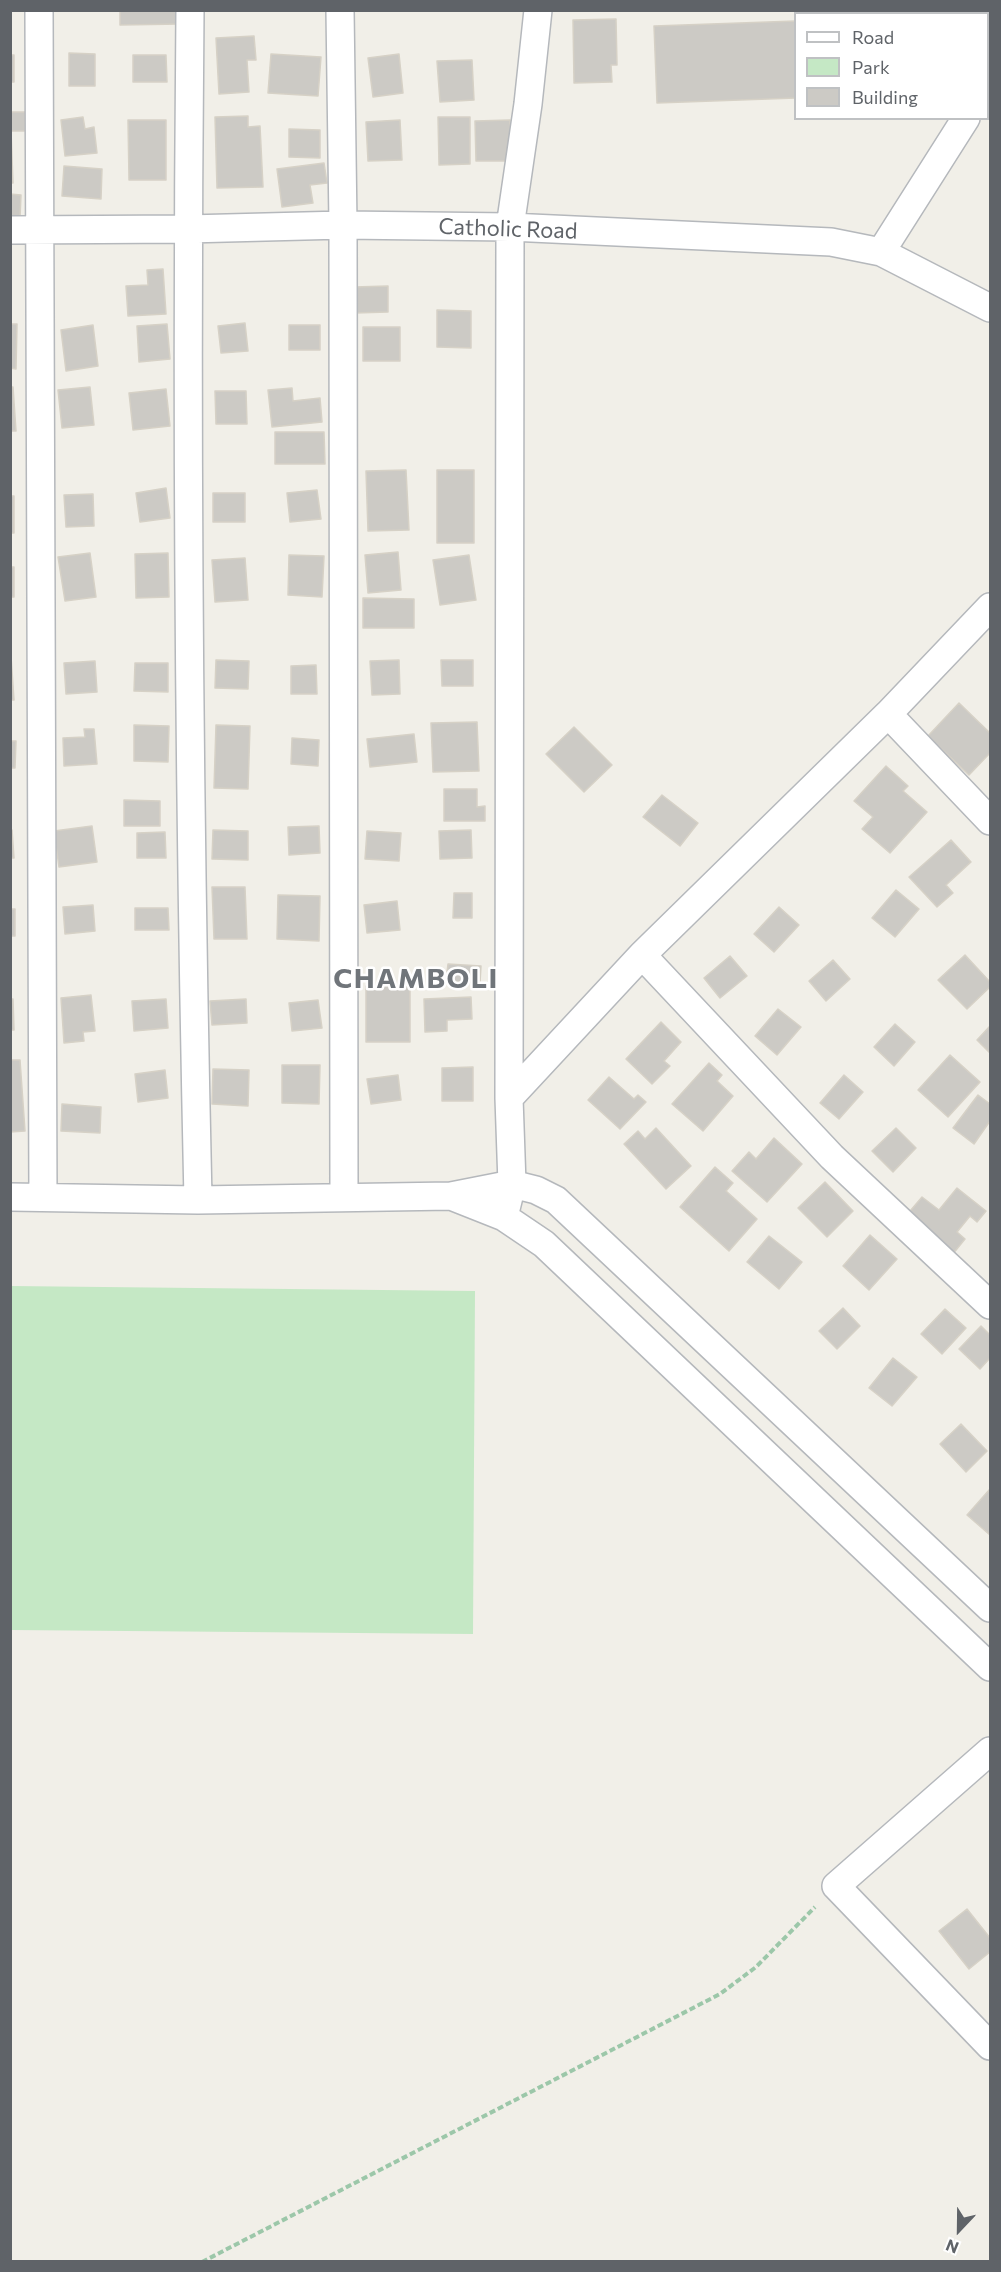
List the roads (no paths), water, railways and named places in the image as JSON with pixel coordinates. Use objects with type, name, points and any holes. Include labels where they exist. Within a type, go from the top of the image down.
[{"type":"street","points":[[39,10],[43,1197]]},
{"type":"street","points":[[190,10],[188,229],[192,860],[198,1200]]},
{"type":"street","points":[[340,10],[343,225],[344,1197]]},
{"type":"street","points":[[504,1217],[512,1184],[509,1098],[510,227],[528,104],[538,10]]},
{"type":"street","points":[[881,252],[965,120]]},
{"type":"street","name":"Catholic Road","points":[[10,230],[343,225],[510,227],[831,242],[881,252],[990,306]]},
{"type":"street","points":[[509,1098],[642,955],[888,714],[990,607]]},
{"type":"street","points":[[888,714],[990,821]]},
{"type":"street","points":[[642,955],[832,1157],[990,1305]]},
{"type":"street","points":[[10,1197],[198,1200],[451,1196],[512,1184],[536,1190],[556,1200],[990,1608]]},
{"type":"street","points":[[451,1196],[504,1217],[544,1244],[990,1667]]},
{"type":"street","points":[[807,1493],[836,1463]]},
{"type":"street","points":[[990,1750],[836,1886],[990,2046]]},
{"type":"district","name":"CHAMBOLI","points":[[416,979]]}]
